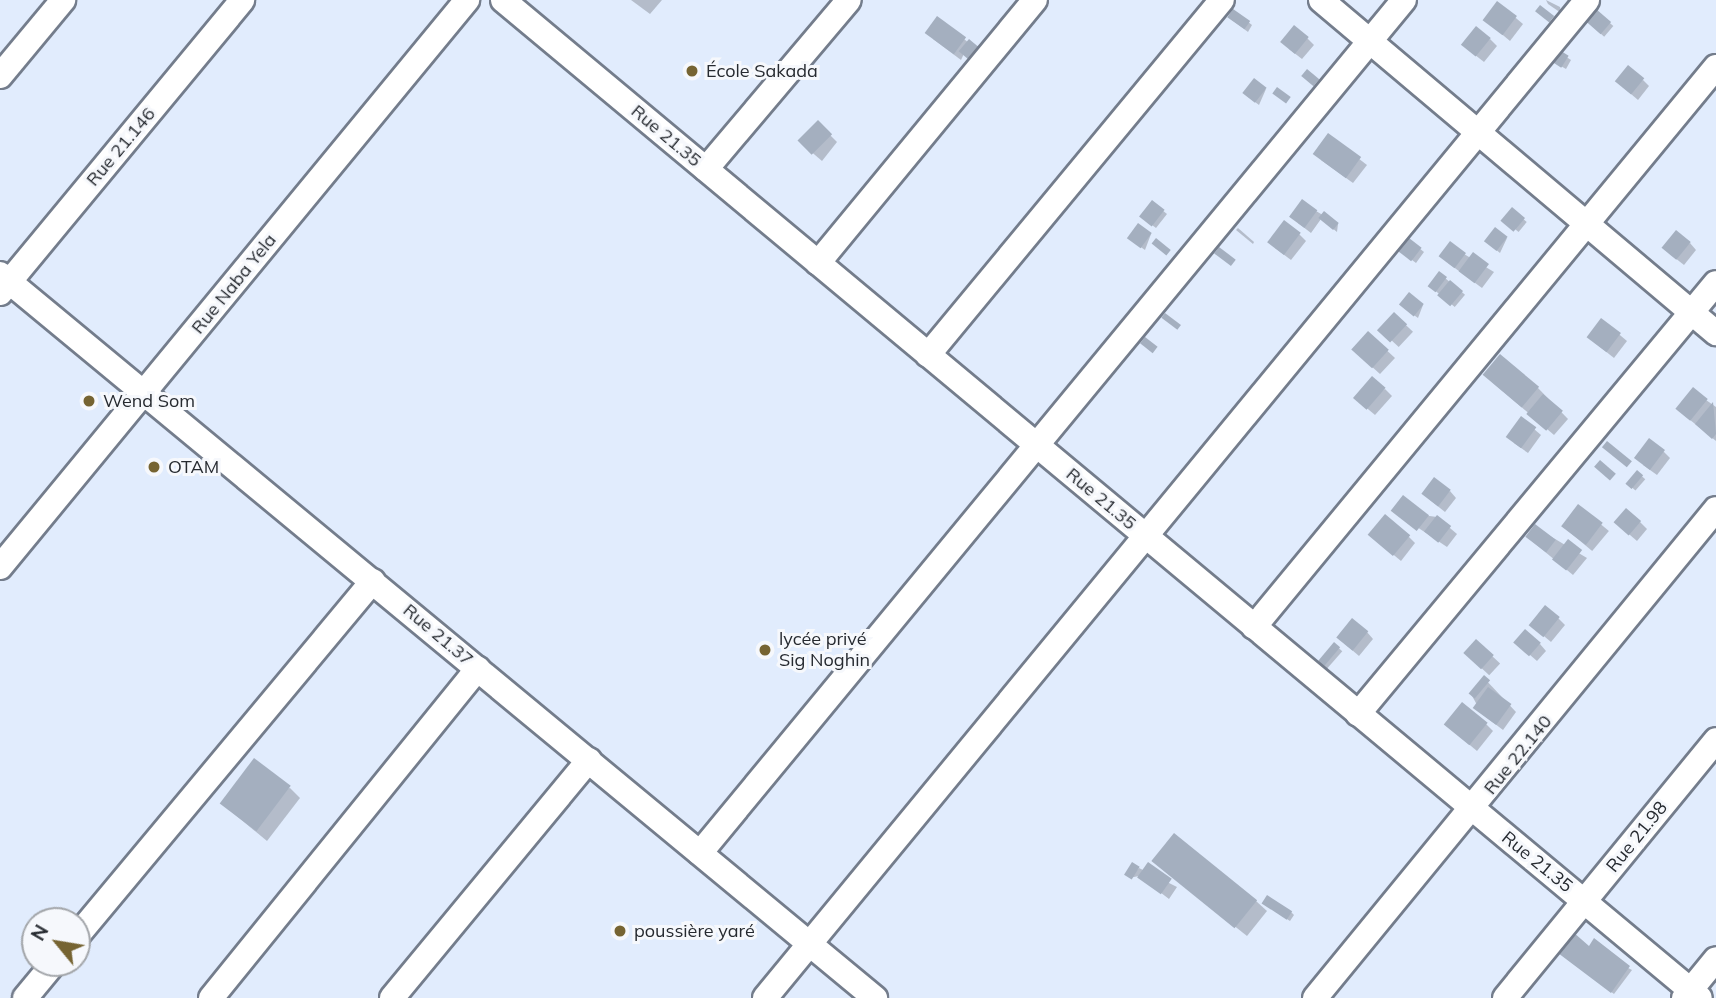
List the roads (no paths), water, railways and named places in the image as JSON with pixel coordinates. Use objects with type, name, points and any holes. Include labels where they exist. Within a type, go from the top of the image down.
[{"type":"street","points":[[0,76],[63,0]]},
{"type":"street","name":"Rue 21.146","points":[[3,283],[242,0]]},
{"type":"street","name":"Rue Naba Yela","points":[[0,567],[467,0]]},
{"type":"street","name":"Rue 21.35","points":[[503,0],[1585,901],[1691,995]]},
{"type":"street","points":[[706,169],[849,0]]},
{"type":"street","points":[[818,263],[1035,0]]},
{"type":"street","points":[[928,355],[1222,0]]},
{"type":"street","points":[[1321,0],[1716,333]]},
{"type":"street","points":[[700,853],[1404,0]]},
{"type":"street","points":[[765,998],[1142,534],[1587,0]]},
{"type":"street","points":[[1254,627],[1716,67]]},
{"type":"street","name":"Rue 21.37","points":[[3,283],[145,392],[875,998]]},
{"type":"street","points":[[1358,714],[1716,283]]},
{"type":"street","name":"Rue 22.140","points":[[1315,998],[1474,810],[1716,509]]},
{"type":"street","points":[[91,919],[373,581]]},
{"type":"street","points":[[211,998],[478,668]]},
{"type":"street","name":"Rue 21.98","points":[[1505,998],[1716,740]]},
{"type":"street","points":[[392,998],[589,760]]},
{"type":"street","points":[[1691,995],[1716,959]]},
{"type":"street","points":[[25,998],[42,977]]},
{"type":"place","name":"École Sakada","points":[[692,71]]},
{"type":"place","name":"Wend Som","points":[[89,401]]},
{"type":"place","name":"OTAM","points":[[154,467]]},
{"type":"place","name":"lycée privé Sig Noghin","points":[[765,650]]},
{"type":"place","name":"poussière yaré","points":[[620,931]]}]
